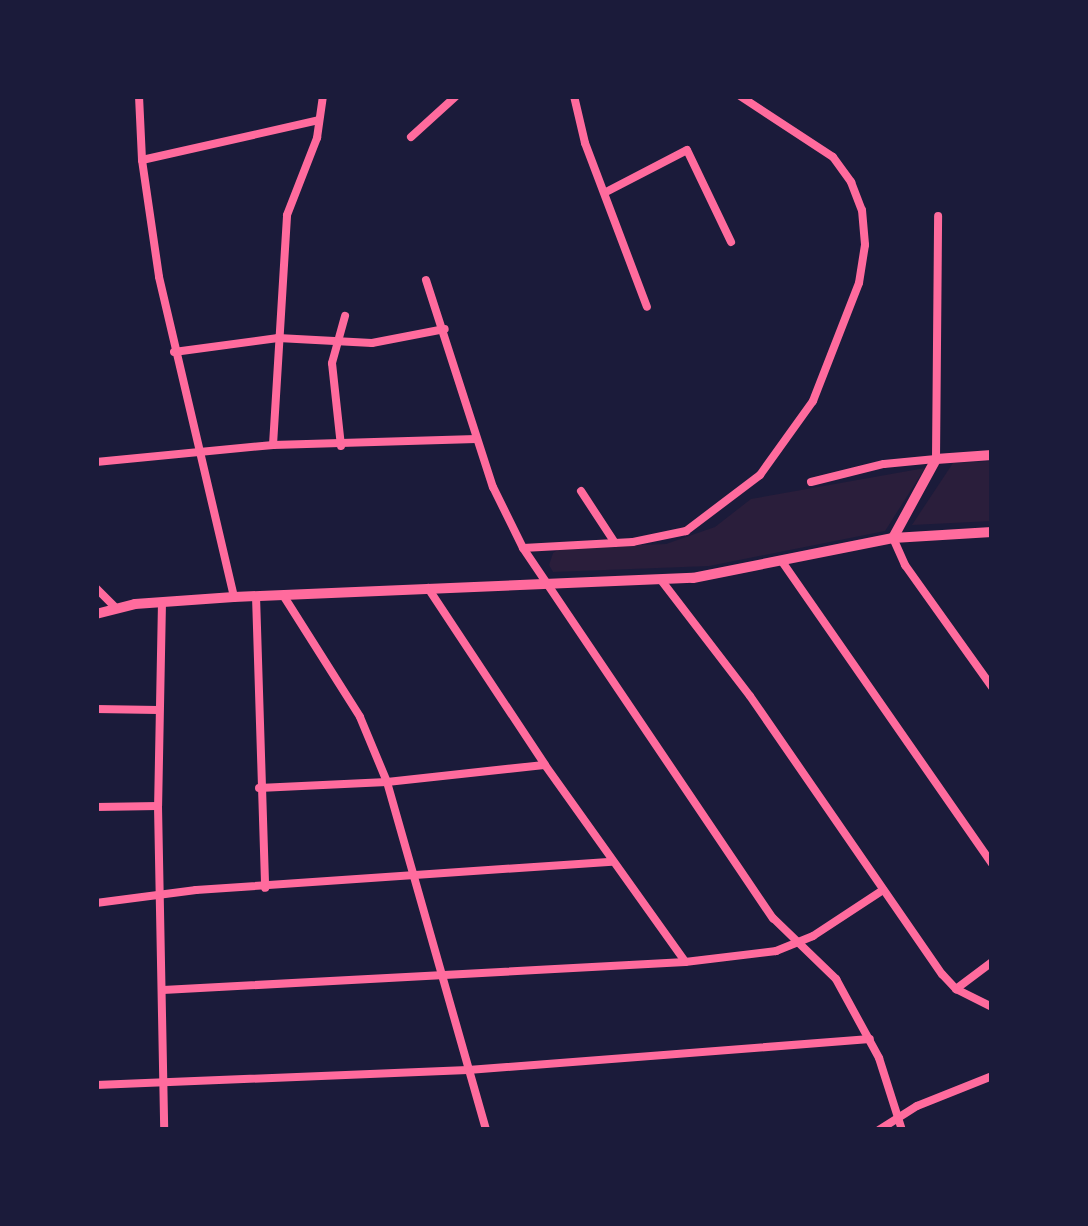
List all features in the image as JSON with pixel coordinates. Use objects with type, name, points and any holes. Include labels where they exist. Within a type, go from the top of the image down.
[{"type":"street","points":[[139,96],[142,160],[174,352],[205,454],[235,597]]},
{"type":"street","points":[[273,445],[287,214],[319,120],[322,96]]},
{"type":"street","points":[[411,137],[456,96]]},
{"type":"street","points":[[574,96],[647,307]]},
{"type":"street","points":[[523,548],[616,544],[686,531],[760,475],[813,401],[859,283],[865,232],[851,182],[811,138],[740,96]]},
{"type":"street","points":[[142,160],[319,120]]},
{"type":"street","points":[[606,192],[688,150],[731,242]]},
{"type":"street","points":[[893,538],[936,459],[938,216]]},
{"type":"street","points":[[426,280],[501,508],[542,583],[773,918],[826,965],[870,1039],[902,1130]]},
{"type":"street","points":[[341,446],[333,393],[337,343],[345,316]]},
{"type":"street","points":[[174,352],[278,338],[388,341],[445,329]]},
{"type":"street","points":[[96,462],[273,445],[476,439]]},
{"type":"street","points":[[811,482],[884,464],[992,454]]},
{"type":"street","points":[[581,491],[616,544]]},
{"type":"street","points":[[96,614],[162,602],[235,597],[659,578],[783,563],[893,538],[992,532]]},
{"type":"street","points":[[893,538],[904,565],[992,687]]},
{"type":"street","points":[[783,563],[992,864]]},
{"type":"street","points":[[659,578],[750,695],[956,988],[992,1007]]},
{"type":"street","points":[[428,587],[544,765],[686,962]]},
{"type":"street","points":[[96,588],[116,608]]},
{"type":"street","points":[[283,595],[360,717],[387,782],[486,1130]]},
{"type":"street","points":[[256,596],[265,889]]},
{"type":"street","points":[[162,602],[158,806],[164,1130]]},
{"type":"street","points":[[96,709],[158,710]]},
{"type":"street","points":[[259,788],[387,782],[544,765]]},
{"type":"street","points":[[96,807],[158,806]]},
{"type":"street","points":[[96,903],[612,862]]},
{"type":"street","points":[[163,990],[686,962],[798,943],[884,890]]},
{"type":"street","points":[[956,988],[992,962]]},
{"type":"street","points":[[96,1085],[468,1070],[870,1039]]},
{"type":"street","points":[[879,1130],[992,1076]]},
{"type":"shaded area","points":[[992,461],[992,521],[912,525],[953,463]]},
{"type":"shaded area","points":[[925,468],[885,531],[709,566],[553,572],[549,565],[553,553],[561,548],[666,544],[715,527],[751,499]]}]
